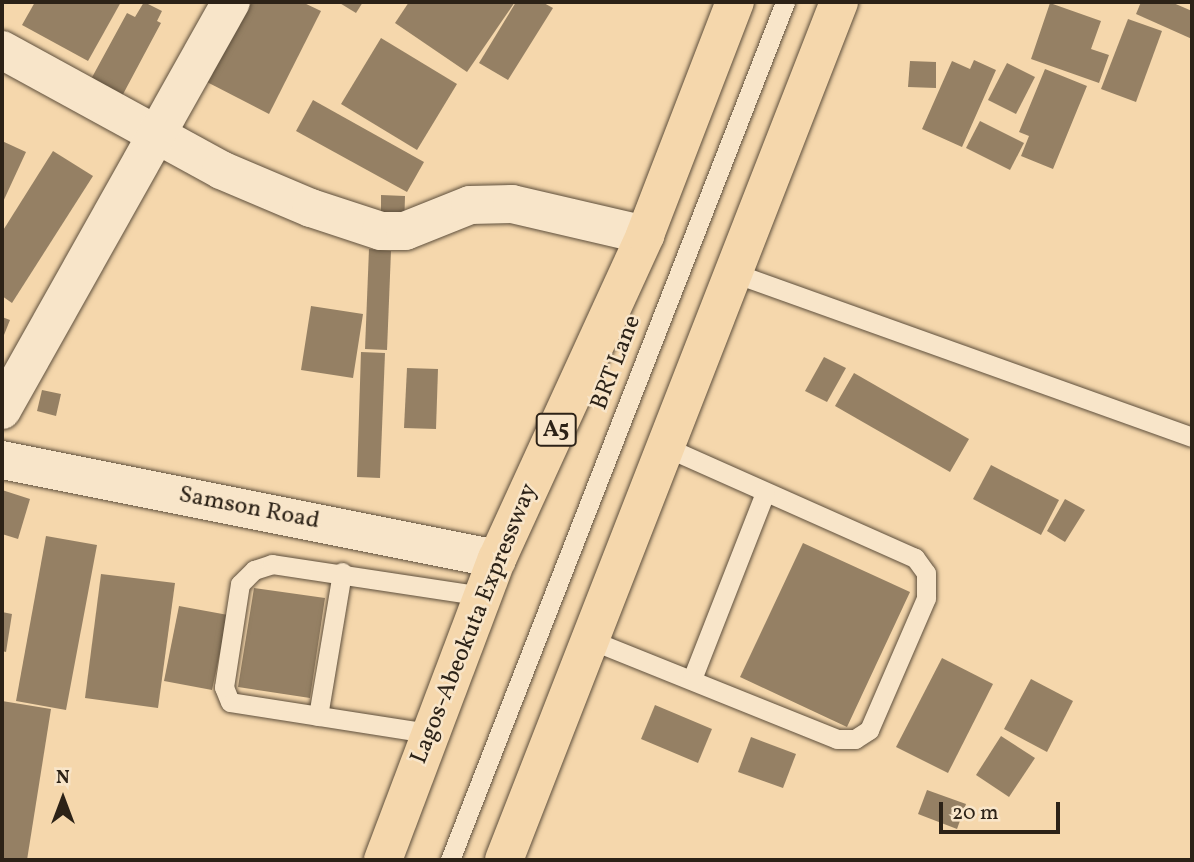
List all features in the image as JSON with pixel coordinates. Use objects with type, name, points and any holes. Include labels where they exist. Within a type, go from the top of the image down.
[{"type":"highway","name":"Lagos-Abeokuta Expressway","points":[[383,860],[497,559],[645,235],[735,2]]},
{"type":"highway","points":[[504,860],[839,2]]},
{"type":"street","points":[[2,410],[153,134],[231,2]]},
{"type":"street","points":[[2,50],[153,134],[260,187],[381,231],[405,231],[470,205],[512,204],[645,235]]},
{"type":"street","name":"Samson Road","points":[[2,460],[497,559]]},
{"type":"lane","name":"BRT Lane","points":[[450,860],[785,2]]},
{"type":"lane","points":[[734,273],[1192,437]]},
{"type":"lane","points":[[591,640],[837,738],[855,738],[869,730],[926,598],[926,573],[915,558],[666,447]]},
{"type":"lane","points":[[692,679],[765,493]]},
{"type":"lane","points":[[429,733],[230,702],[225,687],[240,584],[254,570],[272,564],[342,572],[483,596]]},
{"type":"lane","points":[[318,716],[342,572]]},
{"type":"building","points":[[35,2],[121,2],[88,61],[22,25]]},
{"type":"building","points":[[144,2],[162,11],[157,21],[161,23],[121,98],[90,81],[127,13],[135,17]]},
{"type":"building","points":[[246,2],[302,2],[321,11],[269,114],[205,81]]},
{"type":"building","points":[[338,2],[363,2],[356,13]]},
{"type":"building","points":[[409,2],[515,2],[467,72],[395,23]]},
{"type":"building","points":[[516,2],[542,2],[553,8],[508,80],[479,63]]},
{"type":"building","points":[[1141,2],[1171,2],[1192,11],[1192,39],[1136,14]]},
{"type":"building","points":[[1050,3],[1101,21],[1091,49],[1109,55],[1099,83],[1031,59]]},
{"type":"building","points":[[1128,19],[1162,31],[1136,102],[1101,89]]},
{"type":"building","points":[[381,38],[457,84],[417,150],[341,104]]},
{"type":"building","points":[[974,60],[996,70],[962,147],[922,129],[952,61],[970,69]]},
{"type":"building","points":[[910,61],[936,62],[936,88],[908,87]]},
{"type":"building","points":[[1007,63],[1035,77],[1016,114],[988,100]]},
{"type":"building","points":[[1045,69],[1087,86],[1053,169],[1021,156],[1029,136],[1019,132]]},
{"type":"building","points":[[313,100],[424,162],[407,192],[296,131]]},
{"type":"building","points":[[980,121],[1024,143],[1010,170],[966,148]]},
{"type":"building","points":[[2,141],[26,152],[2,204]]},
{"type":"building","points":[[53,151],[93,176],[12,303],[2,296],[2,232]]},
{"type":"building","points":[[381,195],[405,196],[404,229],[381,229]]},
{"type":"building","points":[[369,249],[391,251],[387,350],[365,349]]},
{"type":"building","points":[[311,306],[363,314],[353,378],[301,370]]},
{"type":"building","points":[[2,317],[10,320],[2,340]]},
{"type":"building","points":[[361,352],[385,353],[380,478],[357,477]]},
{"type":"building","points":[[824,357],[846,368],[827,402],[805,391]]},
{"type":"building","points":[[407,368],[438,369],[436,429],[404,428]]},
{"type":"building","points":[[854,373],[969,439],[950,472],[835,406]]},
{"type":"building","points":[[42,390],[61,394],[56,416],[37,411]]},
{"type":"building","points":[[991,465],[1059,500],[1041,535],[973,499]]},
{"type":"building","points":[[2,490],[30,499],[18,539],[2,534]]},
{"type":"building","points":[[1065,499],[1085,510],[1065,542],[1047,531]]},
{"type":"building","points":[[46,536],[97,545],[66,710],[16,701]]},
{"type":"building","points":[[803,543],[910,592],[847,727],[740,677]]},
{"type":"building","points":[[101,574],[175,583],[158,708],[85,698]]},
{"type":"building","points":[[254,588],[325,598],[310,698],[238,687]]},
{"type":"building","points":[[179,606],[228,615],[212,690],[164,681]]},
{"type":"building","points":[[2,612],[12,614],[6,652],[2,651]]},
{"type":"building","points":[[942,658],[993,684],[948,773],[896,747]]},
{"type":"building","points":[[1031,679],[1073,701],[1047,752],[1004,729]]},
{"type":"building","points":[[2,701],[51,709],[27,860],[2,860]]},
{"type":"building","points":[[655,705],[712,729],[698,763],[641,739]]},
{"type":"building","points":[[1001,736],[1035,758],[1009,797],[976,775]]},
{"type":"building","points":[[751,737],[796,754],[783,788],[738,772]]},
{"type":"building","points":[[927,790],[966,804],[957,829],[918,814]]}]
